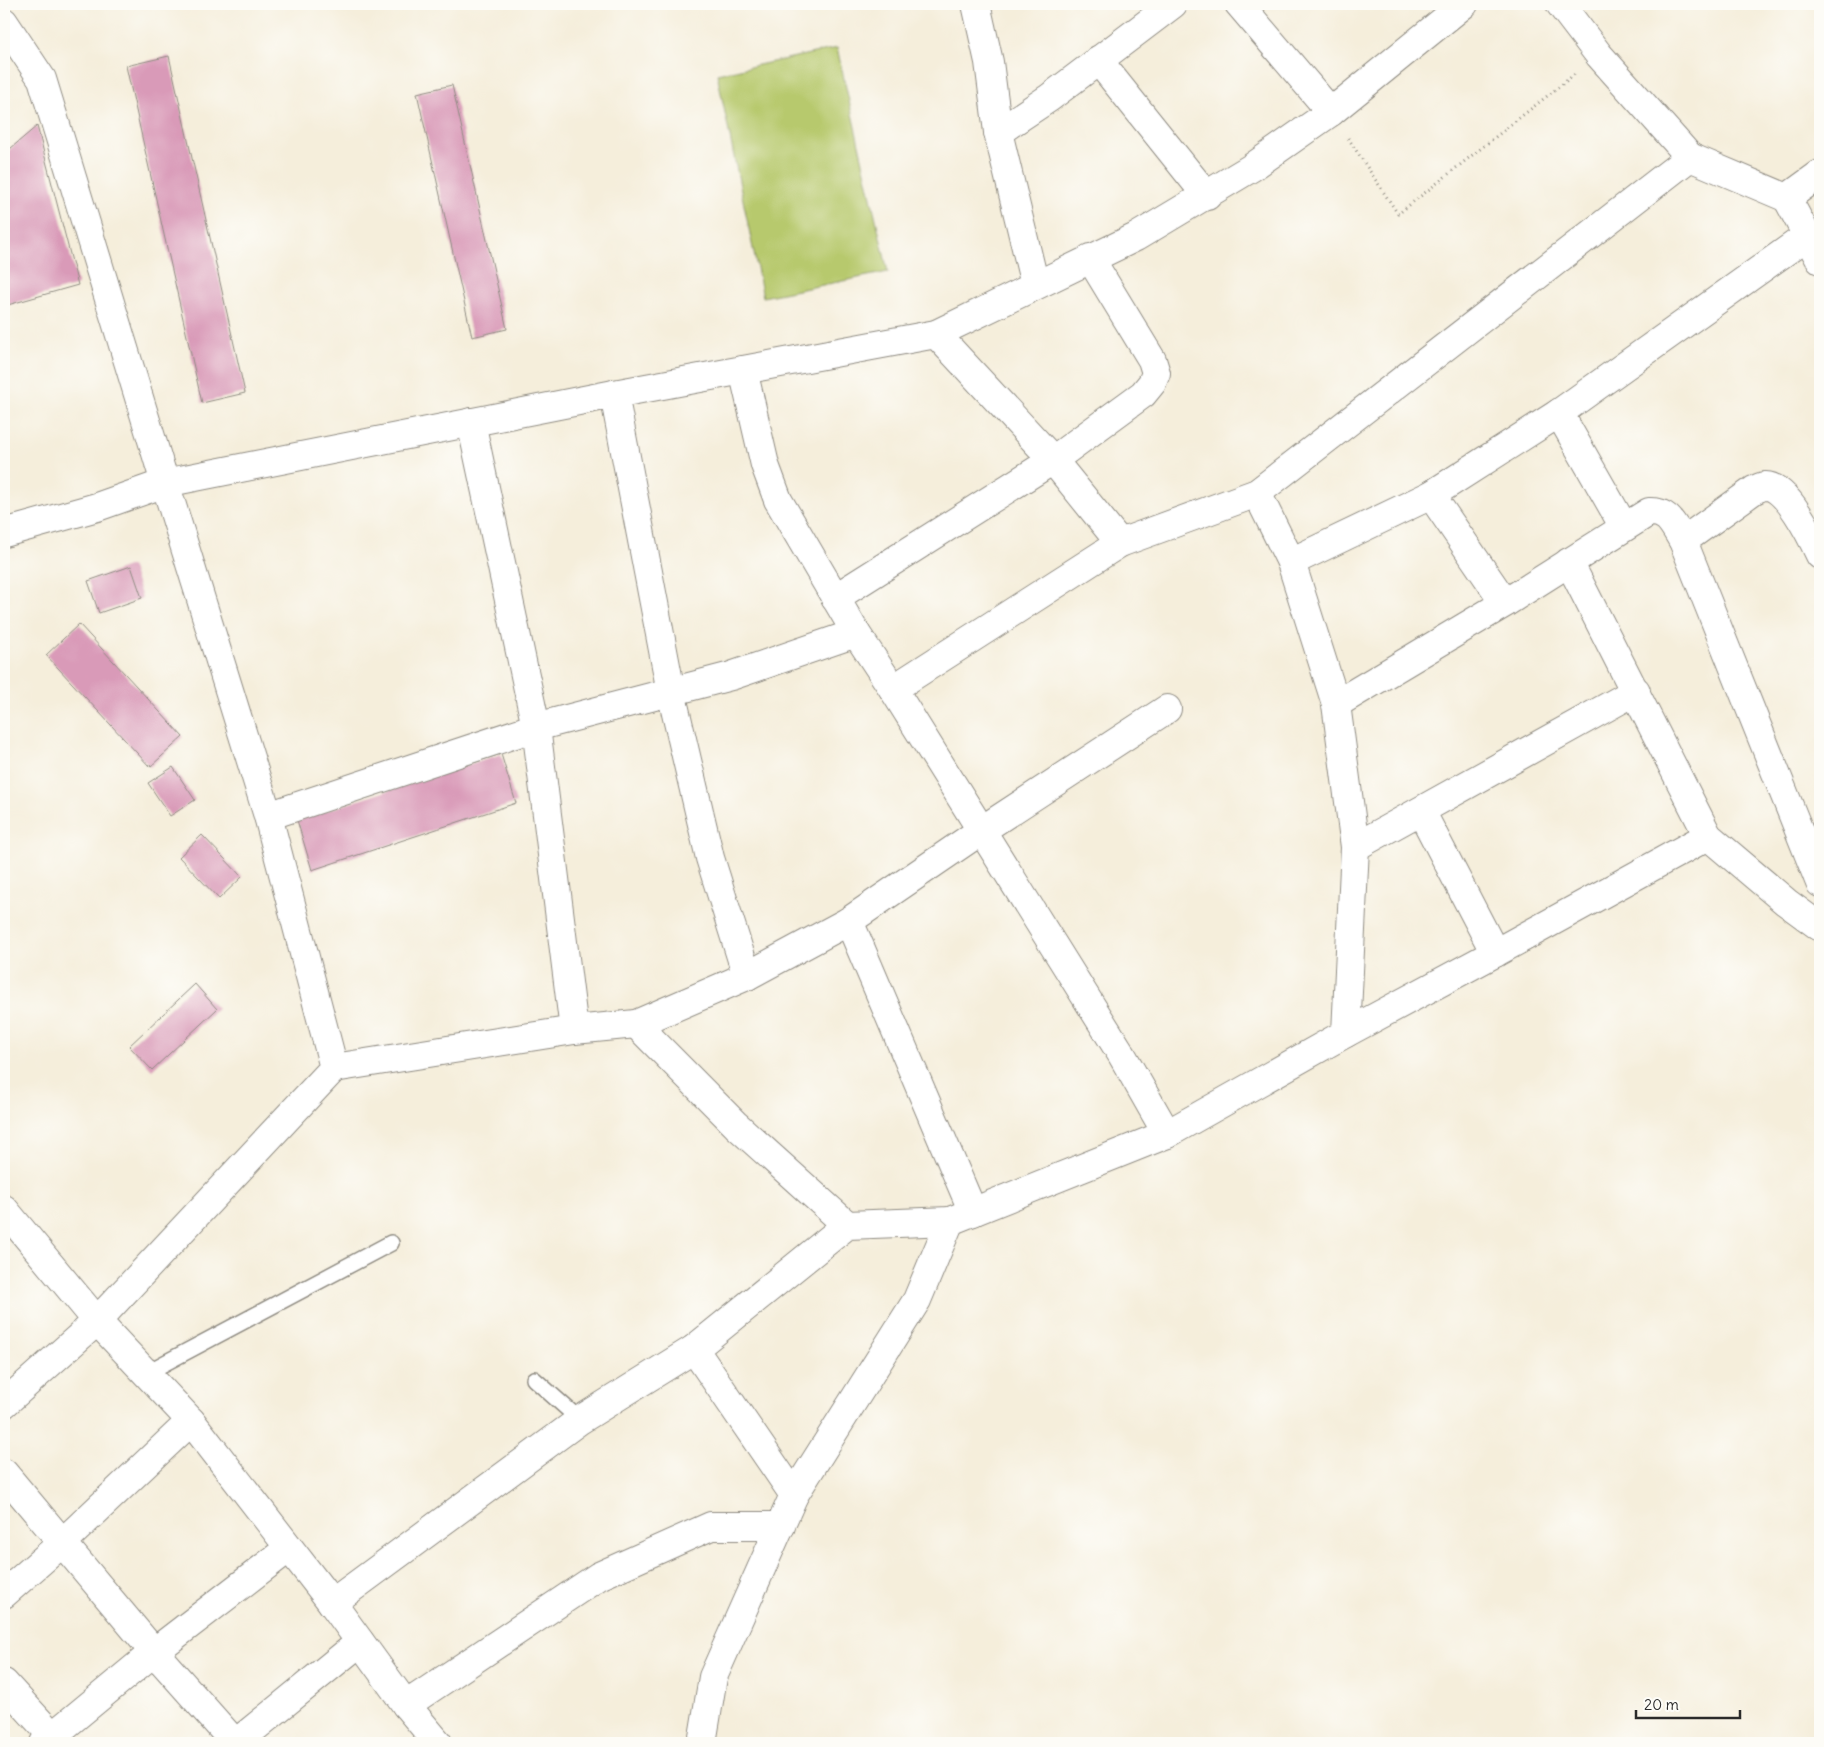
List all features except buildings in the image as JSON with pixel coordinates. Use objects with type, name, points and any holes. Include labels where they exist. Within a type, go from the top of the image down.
[{"type":"street","points":[[976,4],[989,62],[998,132],[1034,285]]},
{"type":"street","points":[[1239,4],[1331,112]]},
{"type":"street","points":[[4,533],[97,507],[165,483],[614,394],[936,334],[1136,237],[1252,168],[1331,112],[1464,4]]},
{"type":"street","points":[[1560,4],[1599,55],[1690,157],[1787,198],[1820,260]]},
{"type":"street","points":[[998,132],[1049,98],[1166,6]]},
{"type":"street","points":[[4,22],[42,79],[268,816],[334,1068]]},
{"type":"street","points":[[1098,60],[1207,196]]},
{"type":"street","points":[[893,689],[1120,544],[1257,493],[1690,157]]},
{"type":"street","points":[[1787,198],[1820,174]]},
{"type":"street","points":[[1291,562],[1431,495],[1559,413],[1807,236]]},
{"type":"street","points":[[835,598],[1054,460],[1143,394],[1152,383],[1156,373],[1152,360],[1090,258]]},
{"type":"street","points":[[936,334],[1054,460],[1120,544]]},
{"type":"street","points":[[743,370],[765,464],[778,500],[856,633],[1122,1054],[1167,1134]]},
{"type":"street","points":[[614,394],[671,692],[710,858],[747,976]]},
{"type":"street","points":[[1559,413],[1624,527]]},
{"type":"street","points":[[471,422],[536,727],[574,1030]]},
{"type":"street","points":[[1683,541],[1754,490],[1765,486],[1774,488],[1797,511],[1820,555]]},
{"type":"street","points":[[1257,493],[1291,562],[1336,704],[1355,847],[1346,1033]]},
{"type":"street","points":[[1431,495],[1505,603]]},
{"type":"street","points":[[1336,704],[1505,603],[1649,512],[1663,513],[1672,522],[1683,541],[1820,883]]},
{"type":"street","points":[[1569,562],[1708,836],[1786,902],[1820,927]]},
{"type":"street","points":[[268,816],[536,727],[731,676],[856,633]]},
{"type":"street","points":[[1355,847],[1636,691]]},
{"type":"street","points":[[4,1404],[97,1321],[334,1068],[574,1030],[636,1024],[747,976],[849,921],[982,830],[1167,708]]},
{"type":"street","points":[[1421,812],[1495,953]]},
{"type":"street","points":[[332,1603],[580,1420],[694,1349],[847,1225],[962,1216],[1167,1134],[1346,1033],[1708,836]]},
{"type":"street","points":[[702,1743],[713,1677],[794,1495],[917,1300],[962,1216],[849,921]]},
{"type":"street","points":[[636,1024],[736,1125],[847,1225]]},
{"type":"street","points":[[8,1223],[191,1421],[332,1603],[406,1704],[438,1743]]},
{"type":"street","points":[[694,1349],[794,1495]]},
{"type":"street","points":[[4,1594],[62,1543],[191,1421]]},
{"type":"street","points":[[4,1473],[154,1652],[236,1743],[360,1642]]},
{"type":"street","points":[[406,1704],[599,1576],[711,1526],[781,1526]]},
{"type":"street","points":[[4,1683],[52,1741],[154,1652],[289,1548]]},
{"type":"lane","points":[[146,1373],[391,1243]]},
{"type":"lane","points":[[534,1379],[580,1420]]},
{"type":"path","points":[[1331,112],[1398,214],[1599,55]]},
{"type":"green space","points":[[837,48],[888,272],[763,297],[717,74]]}]
